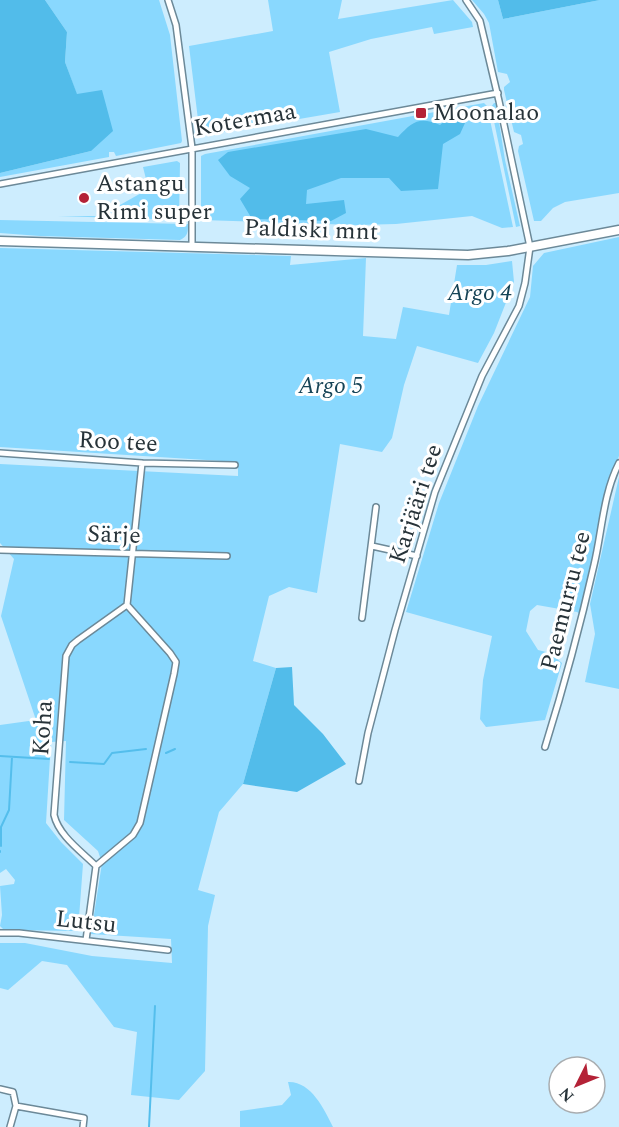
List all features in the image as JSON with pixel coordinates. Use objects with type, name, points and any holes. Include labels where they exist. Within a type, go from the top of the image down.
[{"type":"main road","name":"Paldiski mnt","points":[[0,241],[468,255],[530,247],[619,230]]},
{"type":"street","points":[[168,0],[176,25],[192,148],[192,246]]},
{"type":"street","points":[[466,0],[480,21],[498,93],[530,247]]},
{"type":"street","name":"Kotermaa","points":[[0,184],[498,93]]},
{"type":"street","name":"Karjääri tee","points":[[359,781],[368,733],[435,492],[482,376],[519,306],[530,247]]},
{"type":"street","name":"Roo tee","points":[[0,453],[142,463],[235,465]]},
{"type":"street","points":[[86,940],[96,866],[133,835],[140,823],[176,662],[127,605],[142,463]]},
{"type":"street","name":"Paemurru tee","points":[[545,747],[577,643],[601,538],[607,497],[619,463]]},
{"type":"street","points":[[362,618],[376,507]]},
{"type":"street","points":[[372,546],[417,556]]},
{"type":"street","name":"Särje","points":[[0,550],[227,556]]},
{"type":"street","name":"Koha","points":[[96,866],[62,833],[56,824],[54,815],[66,656],[72,645],[127,605]]},
{"type":"street","name":"Lutsu","points":[[0,933],[168,950]]},
{"type":"street","points":[[0,1089],[13,1092],[16,1106],[10,1127]]},
{"type":"street","points":[[16,1106],[84,1118],[83,1127]]},
{"type":"green space","points":[[45,0],[159,0],[170,35],[181,143],[116,156],[114,152],[109,152],[109,157],[0,177],[0,173],[91,151],[77,95],[65,62],[67,32]]},
{"type":"green space","points":[[268,0],[342,0],[338,19],[453,0],[472,22],[473,27],[434,34],[432,27],[371,39],[329,52],[340,112],[200,136],[189,46],[273,31]]},
{"type":"green space","points":[[472,0],[498,0],[503,19],[600,0],[619,0],[619,193],[565,202],[553,208],[541,221],[534,221],[518,151],[519,146],[523,144],[521,135],[514,132],[504,90],[510,82],[507,74],[498,72],[489,23]]},
{"type":"green space","points":[[484,103],[487,106],[513,227],[502,228],[472,216],[396,224],[357,225],[202,220],[201,218],[201,156],[205,154]]},
{"type":"green space","points":[[496,103],[505,160],[520,226],[516,227],[491,107]]},
{"type":"green space","points":[[177,161],[180,163],[179,220],[58,216],[122,216],[120,205],[143,192],[147,183],[143,167]]},
{"type":"green space","points":[[0,220],[188,224],[188,232],[180,240],[40,236],[0,233]]},
{"type":"green space","points":[[619,237],[619,456],[608,484],[580,614],[537,605],[530,611],[526,631],[538,650],[550,653],[562,663],[545,720],[486,727],[480,719],[483,680],[492,636],[406,612],[439,503],[478,406],[530,297],[533,266],[544,253]]},
{"type":"green space","points":[[0,248],[291,256],[290,265],[366,258],[363,336],[396,339],[403,307],[449,315],[457,265],[486,265],[512,261],[514,282],[494,333],[478,363],[417,346],[404,385],[392,438],[382,452],[340,444],[317,593],[289,587],[269,596],[253,661],[276,668],[243,784],[219,812],[198,890],[215,895],[208,926],[205,1071],[179,1100],[131,1095],[137,1032],[114,1027],[67,965],[42,961],[8,990],[0,988],[0,943],[25,943],[92,956],[172,963],[171,939],[91,934],[102,863],[98,851],[64,820],[66,741],[51,742],[46,823],[83,864],[78,931],[4,930],[0,926],[2,915],[0,886],[14,884],[15,880],[6,869],[0,873],[0,725],[36,720],[1,616],[14,559],[0,543],[0,464],[238,476],[238,462],[0,447]]},
{"type":"green space","points":[[619,477],[619,689],[585,682],[595,634],[590,604]]},
{"type":"green space","points":[[288,1082],[303,1086],[316,1097],[333,1127],[240,1127],[240,1111],[282,1105],[291,1095]]},
{"type":"shaded area","points":[[0,0],[45,0],[67,32],[65,62],[77,94],[102,90],[113,131],[91,151],[0,173]]},
{"type":"shaded area","points":[[498,0],[600,0],[503,19]]},
{"type":"shaded area","points":[[451,115],[465,123],[460,134],[443,144],[438,189],[401,191],[389,178],[341,178],[307,190],[306,204],[344,200],[346,213],[331,221],[252,219],[240,199],[250,188],[230,176],[218,160],[228,152],[366,129],[398,137],[416,122],[427,121],[440,125]]},
{"type":"shaded area","points":[[292,667],[294,705],[323,734],[346,764],[297,792],[243,784],[276,668]]},
{"type":"waterway","points":[[70,762],[104,764],[112,753],[146,749]]},
{"type":"waterway","points":[[166,753],[175,749]]},
{"type":"waterway","points":[[0,756],[49,759]]},
{"type":"waterway","points":[[1,846],[1,827],[9,810],[12,757]]},
{"type":"waterway","points":[[149,1127],[155,1006]]},
{"type":"place","name":"Moonalao","points":[[421,113]]},
{"type":"place","name":"Astangu Rimi super","points":[[84,198]]},
{"type":"park label","name":"Argo 4","points":[[480,293]]},
{"type":"park label","name":"Argo 5","points":[[331,386]]}]
